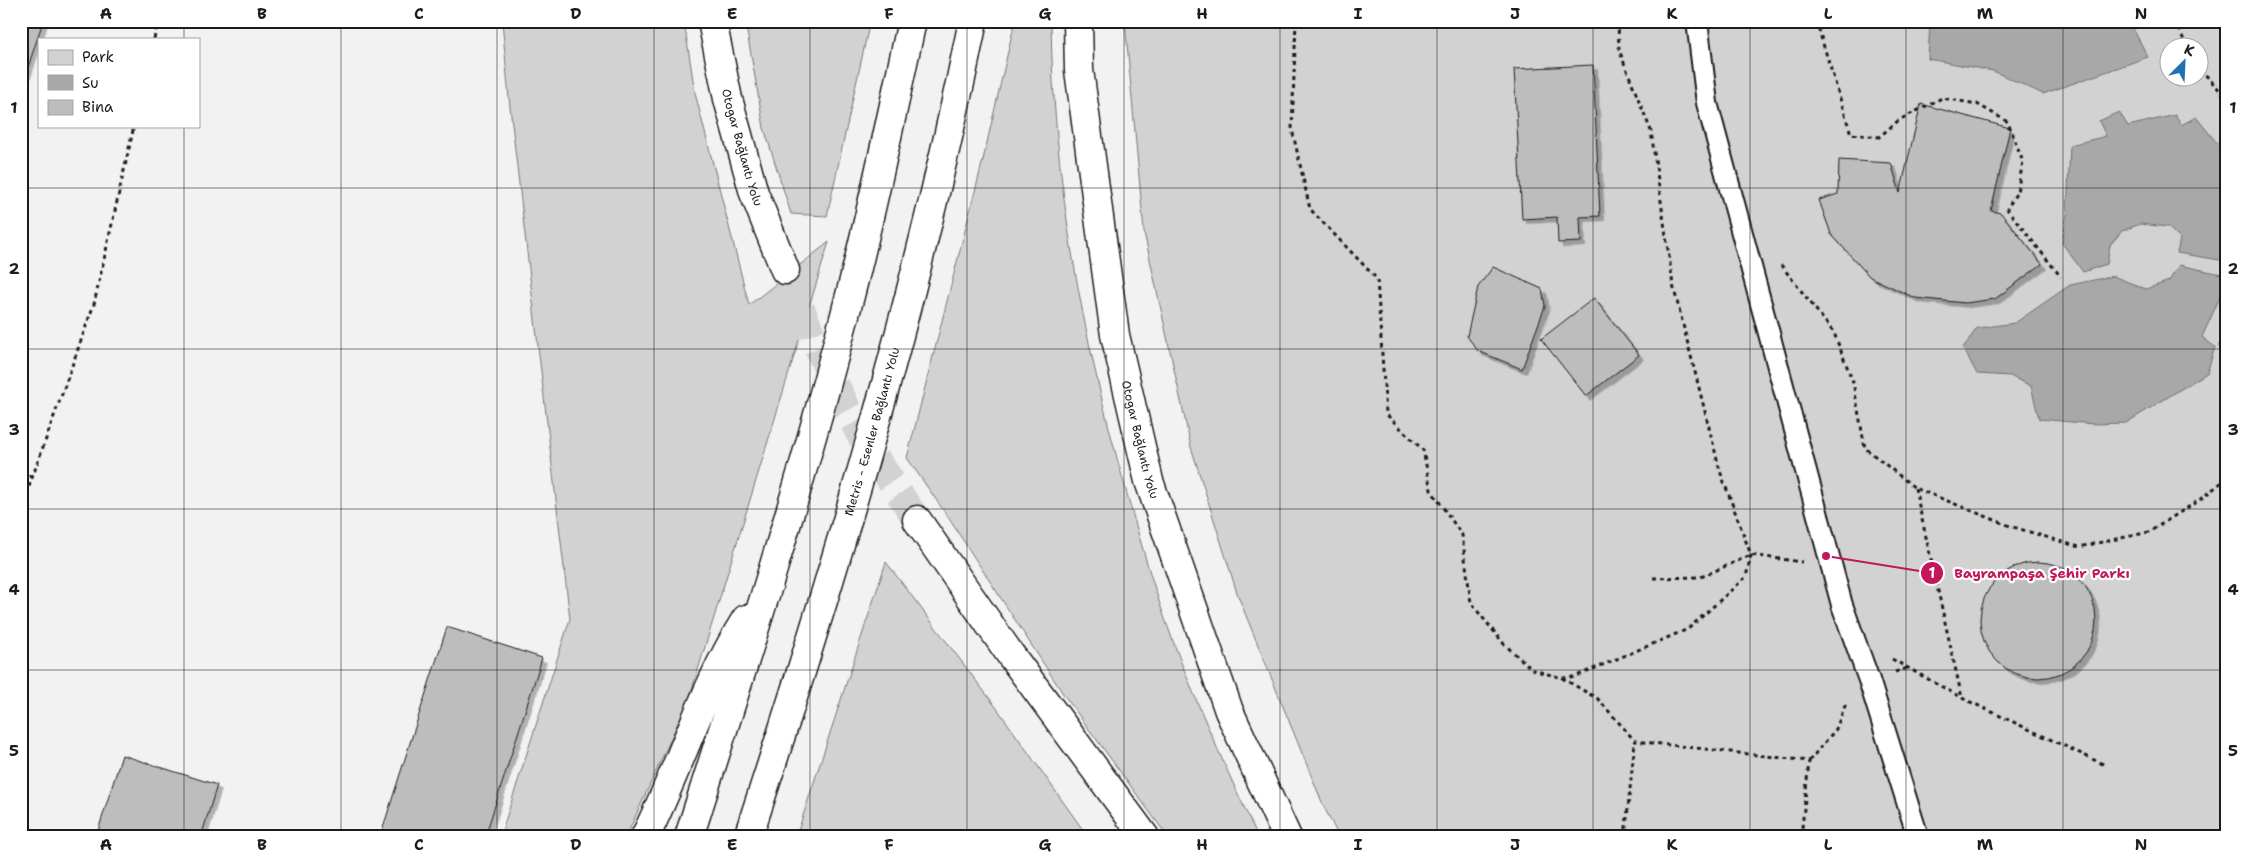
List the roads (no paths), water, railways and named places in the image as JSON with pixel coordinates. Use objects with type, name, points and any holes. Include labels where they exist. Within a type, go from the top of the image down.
[{"type":"highway","name":"Otogar Bağlantı Yolu","points":[[712,21],[728,99],[754,193],[785,270]]},
{"type":"highway","points":[[689,837],[771,577],[817,422],[848,306],[912,21]]},
{"type":"highway","name":"Metris - Esenler Bağlantı Yolu","points":[[748,837],[854,503],[902,323],[973,21]]},
{"type":"highway","name":"Otogar Bağlantı Yolu","points":[[1078,21],[1083,98],[1115,335],[1149,481],[1229,711],[1287,837]]},
{"type":"highway","points":[[917,520],[1010,654],[1145,837]]},
{"type":"highway","points":[[645,837],[660,808],[716,674],[771,577]]},
{"type":"lane","points":[[1698,21],[1707,103],[1831,566],[1918,837]]},
{"type":"water","points":[[1930,21],[2129,21],[2148,57],[2043,94],[1993,71],[1928,59]]},
{"type":"water","points":[[2119,112],[2128,126],[2175,115],[2181,125],[2196,117],[2226,154],[2226,261],[2177,253],[2180,239],[2168,227],[2140,224],[2122,231],[2110,245],[2107,264],[2083,272],[2062,243],[2067,214],[2070,145],[2106,136],[2099,121]]},
{"type":"water","points":[[2179,265],[2226,275],[2226,284],[2202,337],[2215,347],[2207,373],[2126,423],[2093,424],[2039,419],[2031,386],[2010,376],[1977,374],[1963,348],[1977,328],[2015,323],[2070,285],[2113,276],[2146,289],[2169,281]]},
{"type":"tunnel","points":[[785,270],[813,338],[859,433],[917,520]]},
{"type":"place","name":"Bayrampaşa Şehir Parkı","points":[[1826,556]]}]
